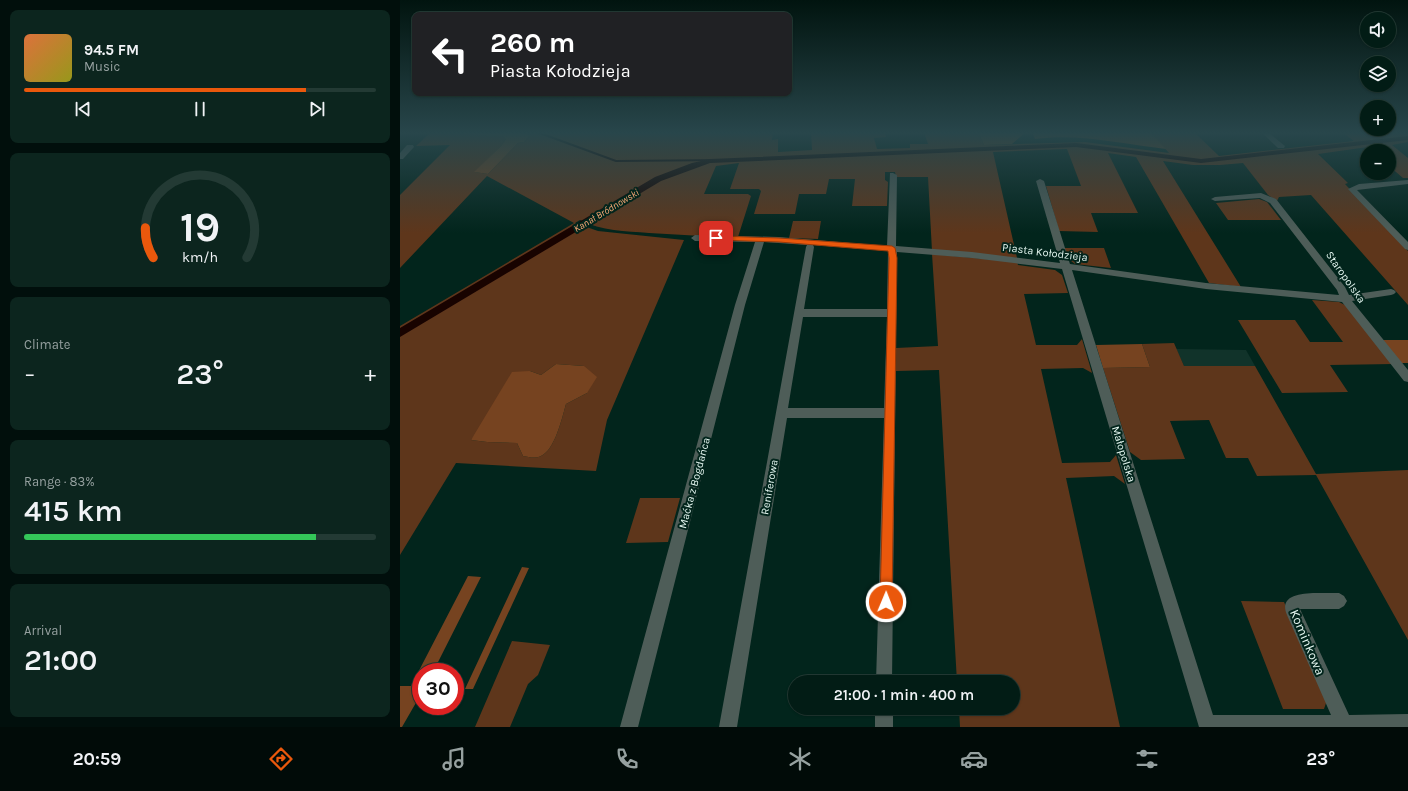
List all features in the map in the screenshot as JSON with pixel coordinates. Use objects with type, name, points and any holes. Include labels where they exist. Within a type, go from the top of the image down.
[{"type":"street","points":[[884,675],[893,258],[893,175]]},
{"type":"street","name":"Małopolska","points":[[1040,180],[1065,266],[1207,726]]},
{"type":"street","points":[[1408,182],[1359,186],[1352,189],[1408,247]]},
{"type":"street","name":"Staropolska","points":[[1215,199],[1261,195],[1273,201],[1342,289],[1345,298],[1408,378]]},
{"type":"street","name":"Piasta Kołodzieja","points":[[695,238],[779,240],[972,255],[1065,266],[1206,286],[1345,298],[1392,292]]},
{"type":"street","name":"Maćka z Bogdańca","points":[[629,727],[738,315],[760,240]]},
{"type":"street","name":"Reniferowa","points":[[728,727],[810,247]]},
{"type":"street","points":[[799,313],[892,313]]},
{"type":"street","points":[[782,413],[890,413]]},
{"type":"street","name":"Kominkowa","points":[[1339,601],[1295,602],[1292,605],[1292,610],[1344,723]]},
{"type":"street","points":[[884,715],[884,727]]},
{"type":"street","points":[[1207,726],[1408,723]]},
{"type":"shaded area","points":[[429,166],[481,166],[475,172],[488,174],[496,166],[717,166],[704,194],[748,194],[751,196],[738,237],[631,232],[588,224],[580,220],[575,223],[598,231],[684,240],[607,420],[596,471],[456,463],[400,555],[400,326],[574,223],[487,176],[400,268],[400,195]],"holes":[[[556,364],[584,366],[587,393],[566,404],[554,441],[546,453],[539,457],[534,458],[523,456],[517,443],[471,440],[530,371],[541,375]]]},
{"type":"shaded area","points":[[480,166],[496,166],[488,174],[474,172]]},
{"type":"shaded area","points":[[738,166],[996,166],[1017,258],[932,251],[928,177],[896,177],[895,172],[885,172],[885,180],[888,182],[887,206],[852,206],[855,179],[829,179],[826,194],[799,194],[795,214],[754,214],[761,191],[759,189],[730,189]]},
{"type":"shaded area","points":[[1073,166],[1114,166],[1138,213],[1091,213],[1098,232],[1059,231],[1046,186],[1081,186]]},
{"type":"shaded area","points":[[1141,166],[1166,166],[1241,287],[1209,283]]},
{"type":"shaded area","points":[[1245,166],[1330,166],[1348,183],[1345,184],[1408,251],[1408,305],[1311,195],[1279,197],[1277,201],[1268,195]]},
{"type":"shaded area","points":[[1396,166],[1408,166],[1408,178],[1403,178],[1396,172]]},
{"type":"shaded area","points":[[1259,199],[1267,202],[1281,220],[1228,220],[1216,203]]},
{"type":"shaded area","points":[[793,221],[821,221],[818,239],[789,238]]},
{"type":"shaded area","points":[[1064,248],[1104,248],[1111,268],[1075,264],[1067,258]]},
{"type":"shaded area","points":[[932,254],[1017,262],[1018,265],[1055,270],[1062,275],[1068,293],[1024,294],[1036,345],[1077,345],[1082,339],[1092,373],[1083,368],[1041,369],[1062,463],[1110,462],[1116,455],[1125,484],[1114,476],[1066,478],[1120,727],[960,727],[959,715],[1020,715],[1020,675],[957,675],[939,370],[896,371],[896,348],[938,346]]},
{"type":"shaded area","points":[[1312,300],[1339,302],[1347,306],[1394,364],[1330,365],[1348,392],[1282,393],[1238,320],[1295,320],[1310,342],[1343,342]]},
{"type":"shaded area","points":[[1382,340],[1408,340],[1408,363],[1401,363]]},
{"type":"shaded area","points":[[1174,343],[1184,366],[1255,366],[1316,474],[1408,470],[1408,640],[1316,475],[1257,476],[1248,458],[1226,458],[1209,420],[1170,421],[1185,459],[1141,460],[1130,452],[1103,368],[1150,367],[1142,344]]},
{"type":"shaded area","points":[[1142,344],[1150,367],[1103,368],[1096,345]]},
{"type":"shaded area","points":[[1176,349],[1246,350],[1255,366],[1184,366]]},
{"type":"shaded area","points":[[556,364],[584,366],[597,377],[587,393],[566,404],[554,441],[546,453],[534,458],[523,456],[517,443],[471,440],[512,372],[530,371],[541,375]]},
{"type":"shaded area","points":[[640,498],[680,498],[668,542],[626,543]]},
{"type":"shaded area","points":[[522,567],[529,568],[473,689],[465,689]]},
{"type":"shaded area","points":[[468,576],[481,577],[438,663],[423,663]]},
{"type":"shaded area","points":[[1241,601],[1284,602],[1327,700],[1324,709],[1283,709]]},
{"type":"shaded area","points":[[512,641],[550,645],[538,675],[528,684],[510,727],[475,727]]},
{"type":"shaded area","points":[[412,684],[412,710],[402,727],[400,727],[400,686],[411,686]]},
{"type":"waterway","name":"Kanał Bródnowski","points":[[400,333],[658,179],[693,166]]},
{"type":"route","points":[[716,238],[779,240],[892,248],[886,602]]}]
